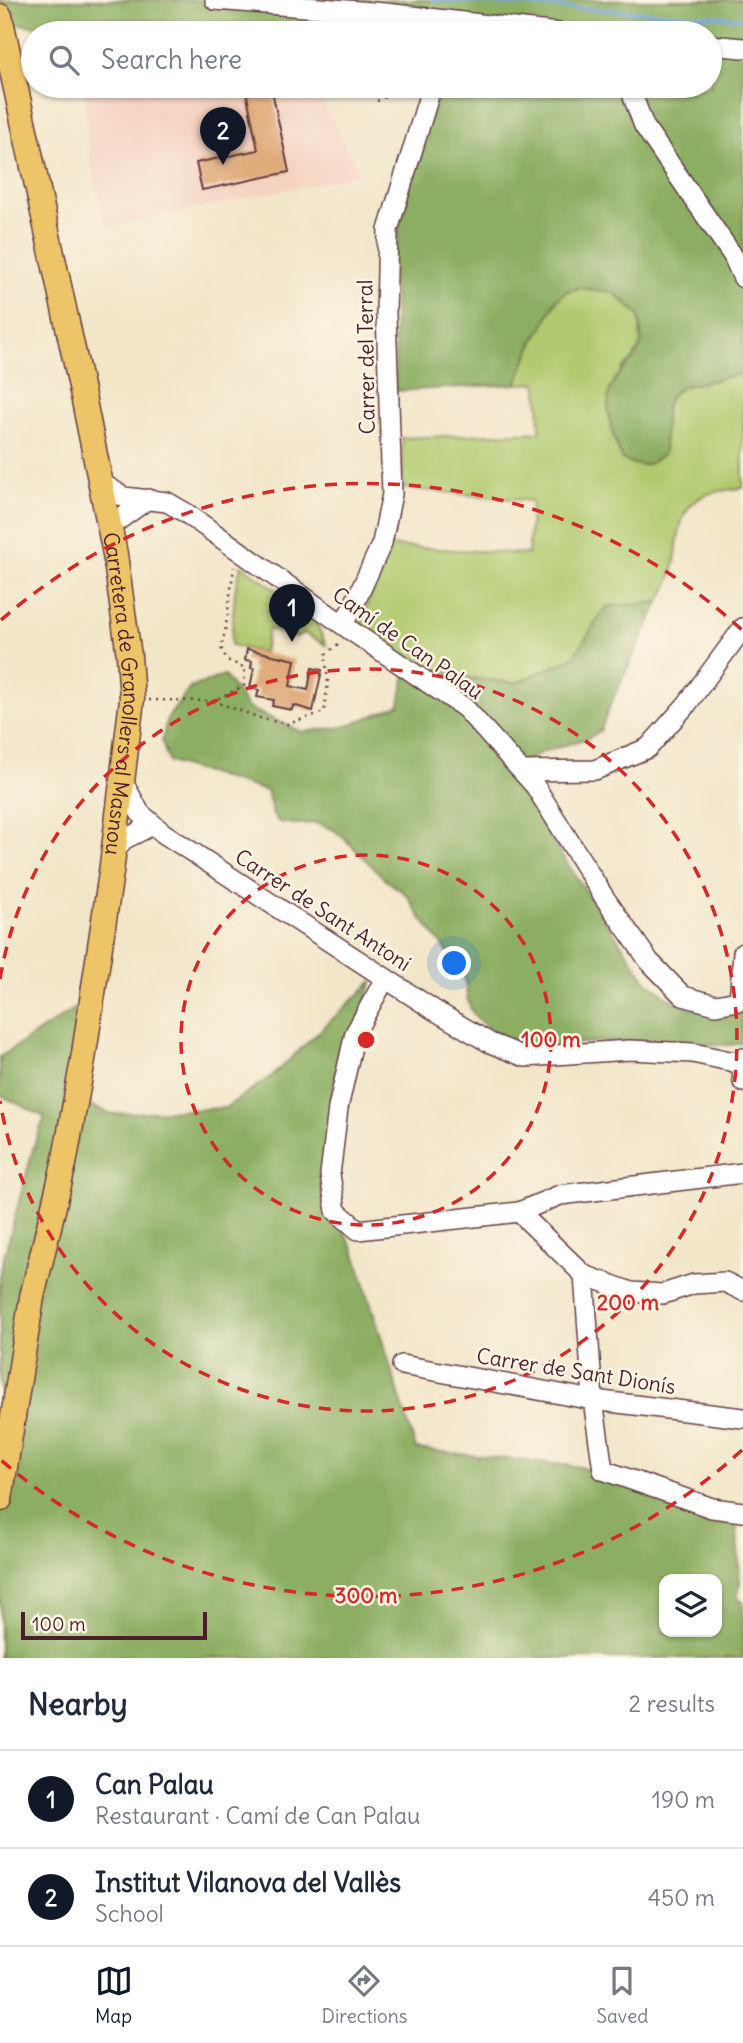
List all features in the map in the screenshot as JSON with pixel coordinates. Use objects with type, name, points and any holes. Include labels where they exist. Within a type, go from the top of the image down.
[{"type":"main road","name":"Carretera de Granollers al Masnou","points":[[0,16],[109,527],[129,656],[132,699],[122,780],[141,823],[113,855],[83,1060],[64,1164],[32,1297],[0,1499]]},
{"type":"street","points":[[215,0],[385,13],[426,21]]},
{"type":"street","points":[[722,46],[743,48]]},
{"type":"street","name":"Carrer del Terral","points":[[347,628],[352,608],[382,543],[392,494],[386,313],[388,230],[428,98]]},
{"type":"street","points":[[634,98],[644,126],[733,256],[743,278]]},
{"type":"street","name":"Camí de Can Palau","points":[[100,482],[124,497],[167,502],[465,708],[535,786],[604,897],[649,961],[682,996],[716,1005],[741,1000]]},
{"type":"street","points":[[109,527],[148,499]]},
{"type":"street","points":[[522,771],[595,770],[648,748],[687,704],[743,628]]},
{"type":"street","name":"Carrer de Sant Antoni","points":[[141,823],[385,979],[490,1042],[525,1057],[629,1050],[693,1053],[734,1062],[742,1059]]},
{"type":"street","points":[[741,1000],[743,953]]},
{"type":"street","points":[[385,979],[355,1033],[338,1108],[330,1175],[336,1211],[358,1230],[519,1212],[560,1195],[743,1173]]},
{"type":"street","points":[[742,1059],[743,1082]]},
{"type":"street","points":[[519,1212],[584,1275],[631,1292],[663,1294],[694,1284],[725,1282],[743,1291]]},
{"type":"street","points":[[584,1275],[593,1400],[603,1470],[712,1508],[743,1512]]},
{"type":"street","name":"Carrer de Sant Dionís","points":[[402,1365],[593,1400],[743,1418]]},
{"type":"path","points":[[377,101],[383,98]]},
{"type":"path","points":[[212,701],[244,686],[245,668],[227,660],[221,648],[238,551]]},
{"type":"path","points":[[132,699],[212,701],[263,719],[288,724],[324,712],[328,682],[325,656],[347,628]]},
{"type":"shaded area","points":[[80,18],[167,21],[80,21]]},
{"type":"shaded area","points":[[85,98],[321,98],[360,174],[106,228],[89,156]]},
{"type":"green space","points":[[0,0],[743,0],[743,374],[684,386],[671,395],[665,409],[664,453],[644,465],[622,459],[613,436],[608,402],[611,386],[639,350],[639,315],[614,293],[582,288],[567,291],[555,301],[534,339],[516,384],[396,391],[393,258],[417,150],[438,98],[722,98],[722,21],[162,21],[80,18],[62,21],[21,21],[21,25],[0,22]]},
{"type":"green space","points":[[582,288],[614,293],[639,315],[641,344],[634,358],[623,368],[609,395],[615,442],[664,453],[665,409],[671,395],[684,386],[743,374],[743,488],[710,493],[689,507],[681,524],[671,577],[659,602],[606,607],[573,658],[516,683],[469,678],[407,662],[360,624],[389,546],[528,554],[532,501],[403,488],[402,438],[540,432],[538,383],[516,384],[552,307],[566,292]]},
{"type":"green space","points":[[241,565],[313,616],[326,645],[304,633],[296,637],[268,629],[264,653],[231,645],[235,591]]},
{"type":"green space","points":[[659,602],[600,731],[588,738],[542,752],[511,769],[548,835],[645,979],[668,998],[694,1009],[743,1013],[743,1042],[732,1045],[614,1041],[544,1045],[526,1044],[503,1037],[472,1012],[461,969],[406,894],[386,880],[346,840],[334,830],[316,823],[279,822],[273,815],[267,791],[169,762],[162,742],[167,719],[190,688],[224,675],[248,708],[302,732],[344,727],[400,705],[407,662],[469,678],[516,683],[573,658],[606,607]]},
{"type":"green space","points":[[373,981],[335,1077],[321,1190],[354,1250],[416,1449],[580,1467],[684,1507],[736,1517],[740,1582],[737,1599],[743,1601],[743,1658],[0,1658],[0,1272],[35,1142],[45,1117],[0,1095],[0,1057],[82,1004],[66,1096],[112,1114],[225,1108],[273,1075]]},
{"type":"building","points":[[247,98],[274,98],[289,172],[202,190],[196,163],[258,150]]},
{"type":"building","points":[[247,649],[295,660],[290,686],[308,690],[312,668],[322,670],[313,711],[293,705],[292,710],[272,706],[274,700],[257,697],[259,690],[250,688],[254,668],[251,668],[252,661],[245,660]]},
{"type":"waterway","points":[[433,0],[743,18]]},
{"type":"place","name":"Institut Vilanova del Vallès","points":[[223,165]]},
{"type":"place","name":"Can Palau","points":[[292,642]]}]
